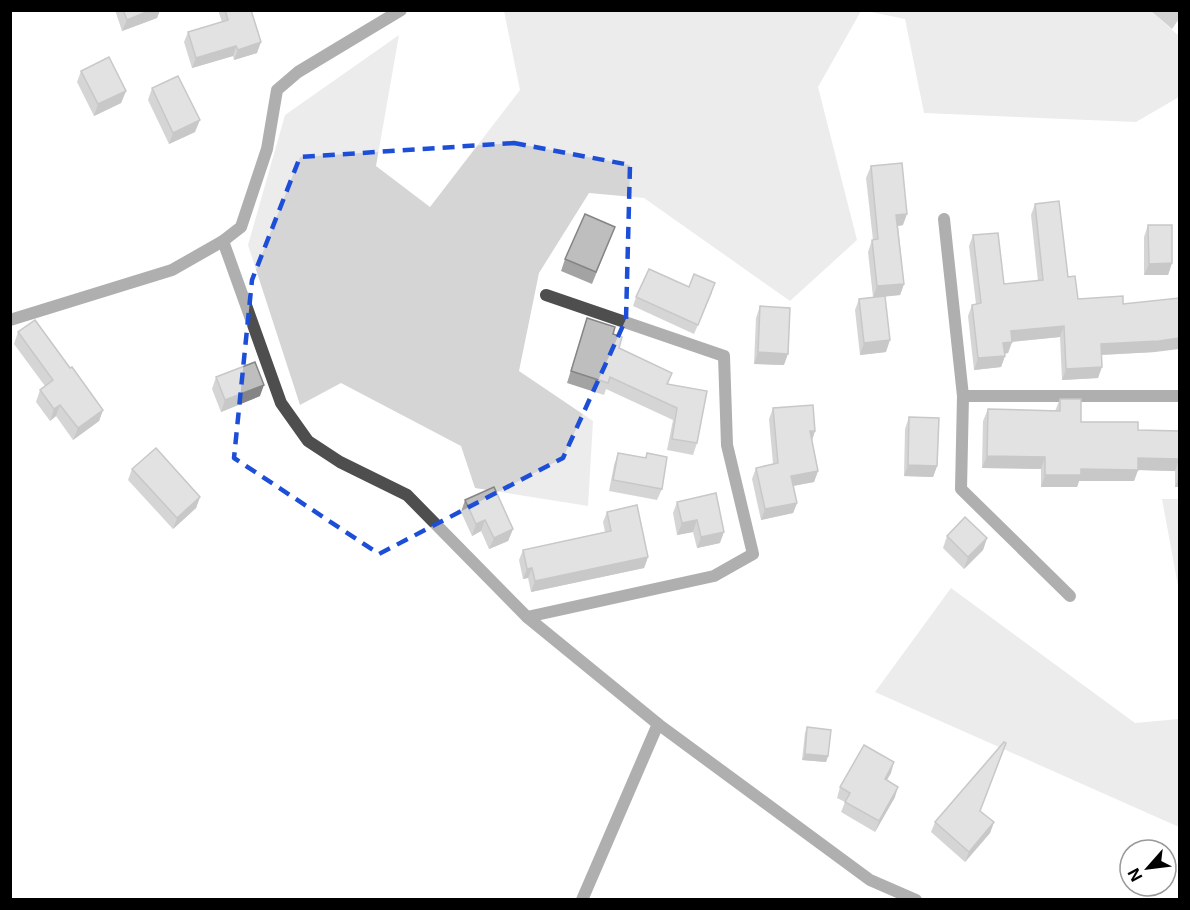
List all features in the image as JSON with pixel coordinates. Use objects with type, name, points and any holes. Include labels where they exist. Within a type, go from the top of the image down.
[{"type":"street","points":[[10,320],[172,270],[223,241],[241,227],[267,149],[277,90],[298,72],[400,10]]},
{"type":"street","points":[[944,219],[963,396],[961,489],[1070,596]]},
{"type":"street","points":[[223,241],[281,403],[308,441],[340,462],[406,495],[527,617],[658,724],[870,880],[916,900]]},
{"type":"street","points":[[527,617],[714,576],[753,554],[727,445],[724,356],[546,295]]},
{"type":"street","points":[[963,396],[1179,396]]},
{"type":"street","points":[[582,900],[658,724]]},
{"type":"highlighted area","points":[[514,143],[630,165],[626,319],[563,458],[379,554],[234,458],[252,280],[300,157]]},
{"type":"shaded area","points":[[504,11],[861,11],[818,87],[857,240],[790,301],[644,198],[589,193],[539,273],[519,371],[593,421],[588,506],[475,488],[461,446],[341,383],[300,405],[248,245],[285,115],[399,35],[376,166],[430,207],[520,90]]},
{"type":"shaded area","points":[[866,11],[1151,11],[1179,36],[1179,97],[1136,122],[924,113],[905,19]]},
{"type":"shaded area","points":[[1151,11],[1179,11],[1179,19],[1172,29]]},
{"type":"shaded area","points":[[1162,499],[1179,499],[1179,591]]},
{"type":"shaded area","points":[[951,588],[1135,723],[1179,719],[1179,827],[875,692]]},
{"type":"building","points":[[123,10],[151,10],[127,20]]},
{"type":"building","points":[[225,10],[251,10],[261,42],[238,50],[236,46],[196,58],[188,32],[228,20]]},
{"type":"building","points":[[109,57],[126,91],[98,104],[81,71]]},
{"type":"building","points":[[178,76],[200,120],[173,133],[152,88]]},
{"type":"building","points":[[902,163],[907,214],[896,215],[904,284],[877,286],[872,240],[878,239],[871,166]]},
{"type":"building","points":[[1059,201],[1068,277],[1075,276],[1078,299],[1123,296],[1123,304],[1179,298],[1179,338],[1101,344],[1102,367],[1066,369],[1064,326],[1011,331],[1012,342],[1003,343],[1005,356],[978,358],[972,305],[981,303],[973,235],[998,233],[1004,284],[1043,280],[1035,204]]},
{"type":"building","points":[[585,214],[615,227],[596,272],[565,259]]},
{"type":"building","points":[[1148,225],[1172,225],[1172,263],[1149,264]]},
{"type":"building","points":[[649,269],[689,287],[694,274],[715,283],[698,325],[636,297]]},
{"type":"building","points":[[885,296],[890,340],[864,343],[859,299]]},
{"type":"building","points":[[760,306],[790,308],[788,354],[758,352]]},
{"type":"building","points":[[587,318],[615,327],[613,334],[622,337],[619,348],[672,373],[667,384],[707,391],[697,443],[672,439],[677,408],[610,377],[608,383],[571,371]]},
{"type":"building","points":[[35,320],[103,410],[78,428],[60,405],[54,409],[40,390],[53,380],[18,332]]},
{"type":"building","points":[[255,362],[264,385],[225,400],[216,377]]},
{"type":"building","points":[[1060,399],[1081,399],[1081,422],[1138,422],[1138,430],[1179,431],[1179,459],[1138,458],[1138,470],[1081,469],[1081,475],[1045,475],[1045,457],[987,456],[988,409],[1060,411]]},
{"type":"building","points":[[813,405],[815,431],[810,431],[818,471],[791,476],[797,503],[765,509],[756,468],[778,463],[773,408]]},
{"type":"building","points":[[909,417],[939,418],[937,466],[908,465]]},
{"type":"building","points":[[156,448],[200,497],[177,518],[132,469]]},
{"type":"building","points":[[618,453],[646,458],[647,453],[667,457],[662,489],[613,480]]},
{"type":"building","points":[[494,487],[513,529],[494,538],[485,520],[476,524],[465,500]]},
{"type":"building","points":[[716,493],[724,532],[701,537],[697,520],[682,523],[677,502]]},
{"type":"building","points":[[637,505],[648,557],[535,581],[532,568],[527,569],[523,550],[611,531],[607,512]]},
{"type":"building","points":[[965,517],[987,538],[968,557],[947,536]]},
{"type":"building","points":[[807,727],[831,730],[828,756],[805,754]]},
{"type":"building","points":[[1004,742],[1006,743],[980,811],[994,822],[969,852],[935,822]]},
{"type":"building","points":[[864,745],[894,762],[885,779],[898,787],[879,821],[845,802],[850,793],[840,787]]}]
